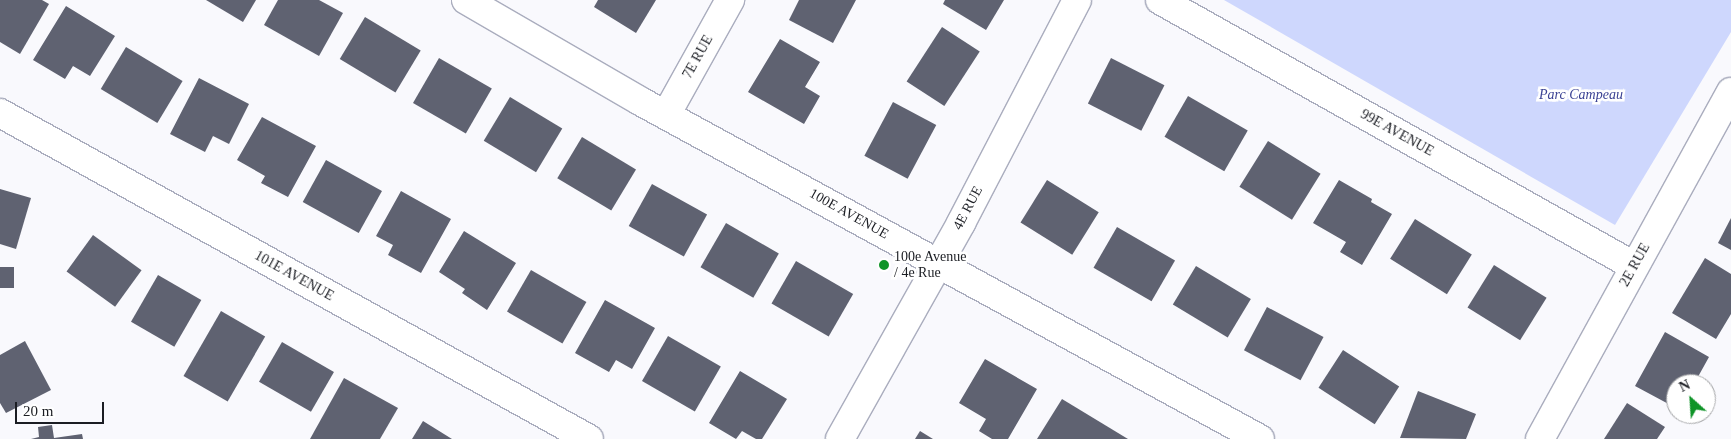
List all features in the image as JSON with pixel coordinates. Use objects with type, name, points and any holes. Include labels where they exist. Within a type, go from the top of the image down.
[{"type":"street","name":"100E AVENUE","points":[[466,0],[666,115],[1260,439]]},
{"type":"street","name":"7E RUE","points":[[666,115],[730,0]]},
{"type":"street","name":"4E RUE","points":[[840,439],[938,263],[1077,0]]},
{"type":"street","name":"99E AVENUE","points":[[1160,0],[1634,266]]},
{"type":"street","name":"2E RUE","points":[[1540,439],[1731,92]]},
{"type":"street","name":"101E AVENUE","points":[[0,113],[589,439]]},
{"type":"green space","name":"Parc Campeau","points":[[1224,0],[1731,0],[1731,32],[1615,225]]},
{"type":"building","points":[[0,0],[42,0],[49,4],[20,54],[0,42]]},
{"type":"building","points":[[206,0],[256,0],[243,22]]},
{"type":"building","points":[[278,0],[319,0],[343,13],[319,56],[264,25]]},
{"type":"building","points":[[598,0],[656,0],[636,33],[594,7]]},
{"type":"building","points":[[799,0],[856,0],[833,43],[789,20]]},
{"type":"building","points":[[945,0],[1004,0],[986,30],[943,4]]},
{"type":"building","points":[[66,6],[115,36],[90,76],[73,66],[65,79],[33,60]]},
{"type":"building","points":[[365,17],[421,50],[395,92],[340,59]]},
{"type":"building","points":[[942,27],[980,52],[944,106],[907,82]]},
{"type":"building","points":[[780,39],[820,62],[805,87],[820,96],[804,124],[748,92]]},
{"type":"building","points":[[126,47],[183,81],[157,123],[101,89]]},
{"type":"building","points":[[439,58],[492,88],[466,134],[413,103]]},
{"type":"building","points":[[1111,58],[1164,85],[1141,131],[1088,103]]},
{"type":"building","points":[[199,78],[249,104],[229,144],[213,136],[205,152],[170,134]]},
{"type":"building","points":[[1188,96],[1248,130],[1224,171],[1164,137]]},
{"type":"building","points":[[510,97],[562,128],[536,172],[484,141]]},
{"type":"building","points":[[893,102],[936,125],[908,179],[864,156]]},
{"type":"building","points":[[262,117],[316,146],[288,197],[261,183],[265,176],[237,160]]},
{"type":"building","points":[[582,137],[636,169],[611,211],[557,178]]},
{"type":"building","points":[[1268,141],[1321,174],[1292,220],[1239,187]]},
{"type":"building","points":[[326,160],[382,191],[359,233],[303,202]]},
{"type":"building","points":[[1047,180],[1099,212],[1072,255],[1021,222]]},
{"type":"building","points":[[1339,180],[1372,199],[1371,202],[1392,214],[1362,265],[1340,252],[1346,242],[1313,223]]},
{"type":"building","points":[[652,184],[707,215],[684,257],[629,226]]},
{"type":"building","points":[[0,189],[31,198],[16,249],[0,244]]},
{"type":"building","points":[[401,191],[451,219],[421,273],[388,255],[393,245],[376,236]]},
{"type":"building","points":[[1731,218],[1731,250],[1718,243]]},
{"type":"building","points":[[1415,219],[1472,255],[1447,294],[1390,259]]},
{"type":"building","points":[[726,223],[779,254],[753,298],[700,267]]},
{"type":"building","points":[[1117,227],[1175,260],[1152,301],[1094,268]]},
{"type":"building","points":[[464,231],[516,263],[487,310],[462,293],[465,289],[439,272]]},
{"type":"building","points":[[93,235],[142,270],[115,307],[67,271]]},
{"type":"building","points":[[1705,258],[1731,274],[1731,314],[1716,339],[1672,313]]},
{"type":"building","points":[[796,261],[853,294],[829,336],[772,303]]},
{"type":"building","points":[[1494,265],[1547,298],[1520,340],[1468,307]]},
{"type":"building","points":[[1196,266],[1251,299],[1228,338],[1173,305]]},
{"type":"building","points":[[0,267],[14,267],[14,288],[0,288]]},
{"type":"building","points":[[531,270],[586,302],[562,344],[507,312]]},
{"type":"building","points":[[158,275],[201,300],[174,347],[131,322]]},
{"type":"building","points":[[605,300],[655,328],[632,369],[616,360],[609,372],[575,353]]},
{"type":"building","points":[[1267,307],[1324,337],[1301,380],[1244,350]]},
{"type":"building","points":[[221,311],[265,336],[228,401],[184,376]]},
{"type":"building","points":[[1665,332],[1709,357],[1700,374],[1666,374],[1666,403],[1635,386]]},
{"type":"building","points":[[668,336],[721,367],[695,412],[642,381]]},
{"type":"building","points":[[25,341],[51,390],[6,413],[0,403],[0,355]]},
{"type":"building","points":[[282,342],[334,372],[311,412],[259,382]]},
{"type":"building","points":[[1343,350],[1399,386],[1375,424],[1318,388]]},
{"type":"building","points":[[985,359],[1037,389],[1008,439],[992,439],[979,431],[986,419],[959,403]]},
{"type":"building","points":[[740,371],[787,399],[762,439],[756,439],[742,431],[736,439],[709,423]]},
{"type":"building","points":[[344,378],[398,408],[380,439],[310,439]]},
{"type":"building","points":[[1418,391],[1476,414],[1466,439],[1400,438]]},
{"type":"building","points":[[1062,399],[1128,439],[1037,439]]},
{"type":"building","points":[[1627,403],[1665,427],[1657,439],[1604,439]]},
{"type":"building","points":[[423,421],[452,439],[412,439]]},
{"type":"building","points":[[52,425],[54,438],[82,434],[83,439],[31,439],[39,437],[38,427]]},
{"type":"building","points":[[920,431],[933,439],[915,439]]},
{"type":"place","name":"100e Avenue / 4e Rue","points":[[884,265]]}]
